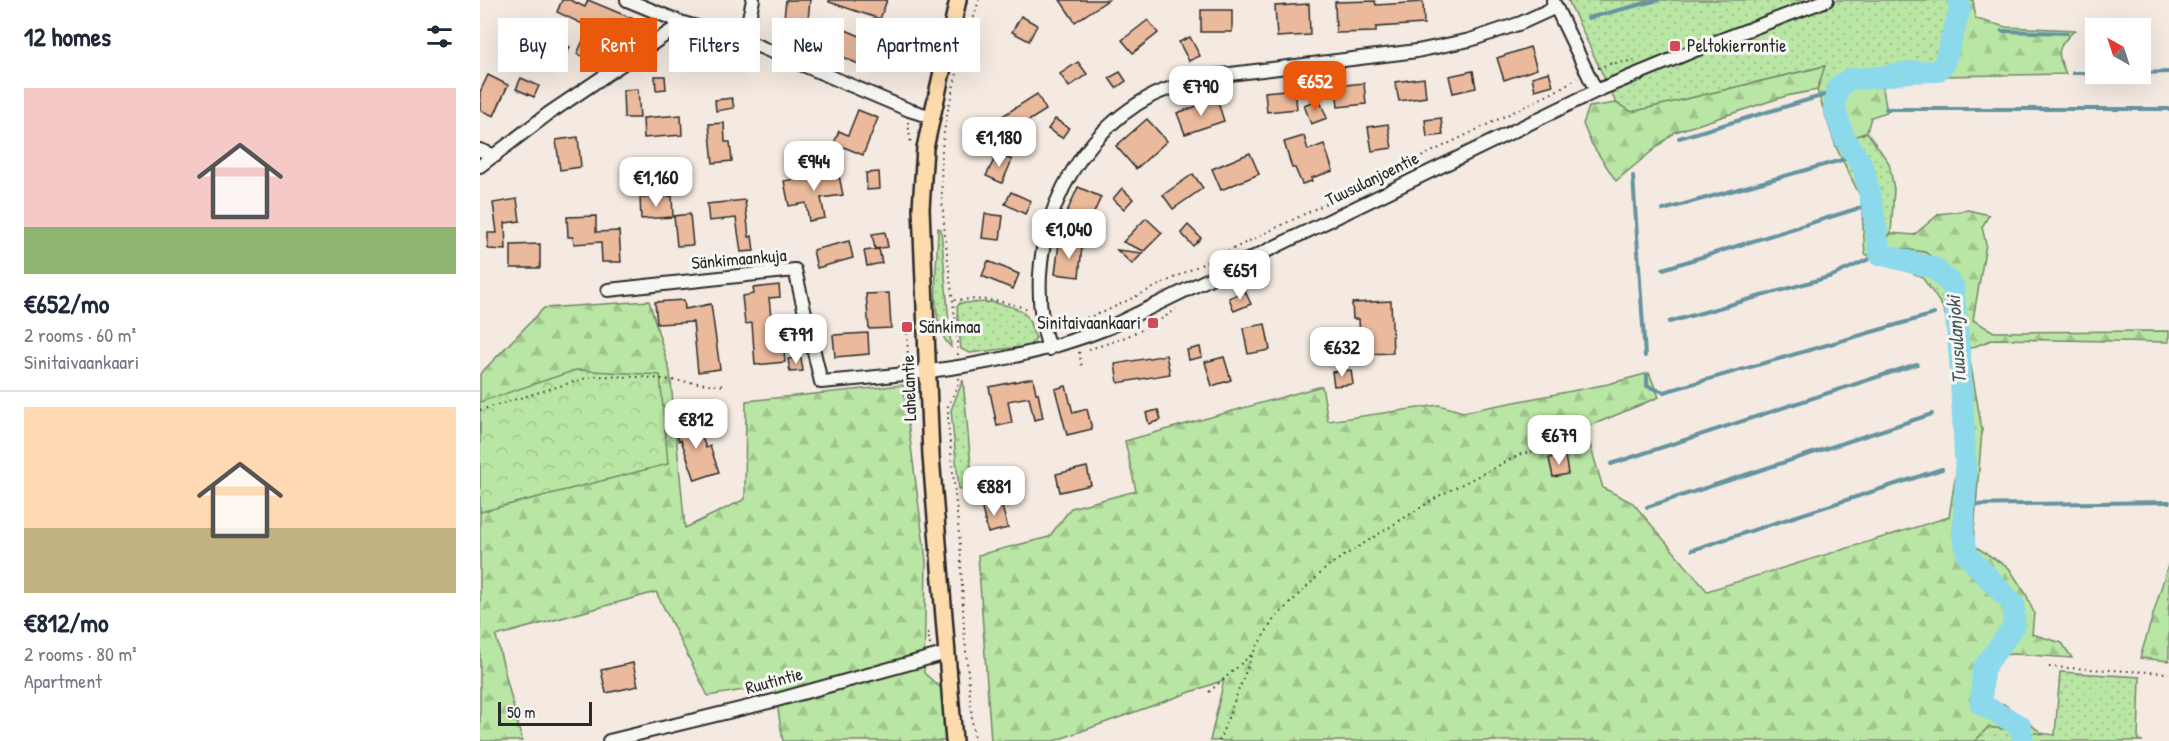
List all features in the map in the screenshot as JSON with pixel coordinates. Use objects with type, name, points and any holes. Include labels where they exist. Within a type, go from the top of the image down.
[{"type":"main road","name":"Lahelantie","points":[[954,741],[931,456],[921,208],[925,148],[958,0]]},
{"type":"street","points":[[627,0],[669,18]]},
{"type":"street","points":[[749,18],[753,0]]},
{"type":"street","name":"Tuusulanjoentie","points":[[929,371],[987,362],[1049,348],[1076,341],[1110,327],[1596,91],[1705,45],[1827,0]]},
{"type":"street","points":[[1049,348],[1044,331],[1039,291],[1040,262],[1044,234],[1058,196],[1094,141],[1125,114],[1153,95],[1184,83],[1214,76],[1417,51],[1470,40],[1521,23],[1554,4],[1596,91]]},
{"type":"street","points":[[480,166],[548,114],[669,33]]},
{"type":"street","points":[[760,47],[909,110],[932,117]]},
{"type":"street","points":[[480,150],[495,156]]},
{"type":"street","name":"Sänkimaankuja","points":[[608,290],[795,270],[821,382],[929,371]]},
{"type":"street","name":"Ruutintie","points":[[609,741],[773,701],[947,653]]},
{"type":"path","points":[[1044,331],[1104,312],[1491,123],[1588,72],[1609,64],[1639,59]]},
{"type":"path","points":[[954,300],[981,298],[1008,302],[1030,310]]},
{"type":"path","points":[[1030,301],[1031,317]]},
{"type":"path","points":[[1079,352],[1082,368]]},
{"type":"path","points":[[480,410],[593,375],[643,377],[726,386]]},
{"type":"path","points":[[1219,741],[1253,653],[1274,619],[1328,566],[1439,496],[1521,454],[1576,443]]},
{"type":"path","points":[[1209,692],[1253,653]]},
{"type":"path","points":[[2049,667],[2169,673]]},
{"type":"green space","points":[[1568,0],[1967,0],[1967,10],[1959,40],[1941,76],[1849,87],[1850,138],[1867,132],[1889,163],[1894,189],[1891,233],[1881,246],[1926,252],[1959,278],[1960,301],[1942,306],[1922,277],[1865,254],[1861,198],[1836,147],[1817,90],[1824,66],[1632,112],[1616,103]]},
{"type":"green space","points":[[1967,0],[1973,0],[1976,19],[2006,27],[2075,30],[2064,41],[2060,50],[2059,55],[2066,74],[1941,76],[1959,40],[1967,10]]},
{"type":"green space","points":[[1825,66],[1817,90],[1786,96],[1675,132],[1616,181],[1591,143],[1583,124],[1589,107],[1616,103],[1632,112]]},
{"type":"green space","points":[[1882,84],[1887,112],[1871,117],[1867,132],[1849,139],[1839,102],[1849,87]]},
{"type":"green space","points":[[1968,210],[1989,215],[1982,227],[1986,244],[1973,320],[1994,332],[2169,331],[2169,342],[1994,339],[1968,349],[1982,430],[1973,545],[2009,568],[2026,594],[2034,613],[2032,634],[2062,643],[2072,658],[2002,655],[1989,678],[1988,701],[2004,704],[2043,734],[1988,727],[1975,741],[1210,741],[1224,680],[1054,741],[991,741],[978,555],[1049,537],[1071,508],[1136,491],[1125,441],[1322,386],[1328,421],[1439,405],[1463,412],[1608,384],[1649,373],[1659,397],[1585,428],[1603,488],[1633,503],[1707,591],[1949,517],[1956,472],[1956,408],[1950,328],[1942,306],[1959,300],[1959,278],[1925,252],[1881,246],[1891,233],[1914,235],[1939,214]]},
{"type":"green space","points":[[938,228],[941,229],[951,347],[939,324],[936,308]]},
{"type":"green space","points":[[649,301],[670,372],[685,528],[745,499],[746,401],[903,385],[926,561],[924,673],[942,689],[945,741],[783,741],[774,685],[708,696],[656,592],[496,636],[522,741],[480,741],[480,374],[544,308]]},
{"type":"green space","points":[[991,302],[1023,312],[1036,338],[1029,346],[970,353],[961,349],[957,307],[960,303]]},
{"type":"green space","points":[[576,370],[660,375],[668,464],[480,512],[480,402]]},
{"type":"green space","points":[[963,380],[973,487],[959,489],[951,410]]},
{"type":"green space","points":[[2169,562],[2169,661],[2140,658]]},
{"type":"green space","points":[[2060,672],[2140,677],[2138,740],[2143,741],[1975,741],[1988,727],[2055,735]]},
{"type":"building","points":[[562,0],[570,0],[585,7],[588,0],[631,18],[580,18],[580,23],[557,12]]},
{"type":"building","points":[[786,0],[810,0],[808,18],[784,18]]},
{"type":"building","points":[[829,0],[887,0],[880,18],[829,2]]},
{"type":"building","points":[[1060,0],[1108,0],[1075,22]]},
{"type":"building","points":[[1375,1],[1376,5],[1423,2],[1424,24],[1376,27],[1376,32],[1336,33],[1335,2]]},
{"type":"building","points":[[1309,4],[1310,35],[1277,37],[1275,6]]},
{"type":"building","points":[[1201,10],[1232,10],[1232,32],[1201,32]]},
{"type":"building","points":[[1021,16],[1037,25],[1029,41],[1012,32]]},
{"type":"building","points":[[1148,20],[1158,33],[1133,53],[1122,40]]},
{"type":"building","points":[[844,29],[856,34],[856,63],[844,58]]},
{"type":"building","points":[[1190,37],[1200,56],[1189,61],[1179,42]]},
{"type":"building","points":[[1530,47],[1537,69],[1504,80],[1497,58]]},
{"type":"building","points":[[1078,62],[1087,74],[1069,87],[1060,74]]},
{"type":"building","points":[[1473,71],[1476,88],[1453,93],[1449,76]]},
{"type":"building","points":[[1120,72],[1126,81],[1116,88],[1109,78]]},
{"type":"building","points":[[1549,72],[1553,85],[1535,90],[1532,77]]},
{"type":"building","points":[[488,75],[508,85],[494,116],[480,110],[480,92]]},
{"type":"building","points":[[655,76],[665,76],[666,89],[656,90]]},
{"type":"building","points":[[521,78],[539,86],[534,97],[516,89]]},
{"type":"building","points":[[1424,78],[1426,97],[1399,101],[1395,82]]},
{"type":"building","points":[[1364,83],[1366,104],[1338,107],[1336,86]]},
{"type":"building","points":[[638,89],[640,118],[624,118],[623,90]]},
{"type":"building","points":[[1295,89],[1297,109],[1267,112],[1265,92]]},
{"type":"building","points":[[1037,94],[1046,110],[1011,132],[1001,117]]},
{"type":"building","points":[[732,98],[734,108],[716,111],[715,100]]},
{"type":"building","points":[[1217,99],[1224,121],[1185,134],[1177,113]]},
{"type":"building","points":[[1319,99],[1327,118],[1311,124],[1304,105]]},
{"type":"building","points":[[858,110],[878,118],[863,155],[834,143],[839,131],[848,135]]},
{"type":"building","points":[[681,115],[682,135],[644,138],[643,118]]},
{"type":"building","points":[[1441,118],[1443,135],[1427,137],[1425,120]]},
{"type":"building","points":[[1055,119],[1069,128],[1062,138],[1048,129]]},
{"type":"building","points":[[1147,119],[1167,141],[1136,169],[1116,146]]},
{"type":"building","points":[[724,123],[725,142],[730,142],[732,161],[713,163],[709,124]]},
{"type":"building","points":[[1388,124],[1392,148],[1372,151],[1368,127]]},
{"type":"building","points":[[1304,136],[1308,150],[1324,144],[1333,171],[1311,178],[1312,181],[1302,184],[1295,168],[1292,168],[1284,142]]},
{"type":"building","points":[[578,137],[581,167],[560,170],[556,140]]},
{"type":"building","points":[[1250,153],[1259,174],[1221,190],[1212,169]]},
{"type":"building","points":[[997,154],[1012,160],[1002,183],[986,176]]},
{"type":"building","points":[[838,171],[843,195],[821,198],[825,218],[809,221],[806,203],[789,206],[784,181]]},
{"type":"building","points":[[879,172],[880,189],[867,190],[866,173]]},
{"type":"building","points":[[1193,174],[1203,188],[1173,209],[1163,195]]},
{"type":"building","points":[[1078,187],[1101,197],[1088,226],[1065,216]]},
{"type":"building","points":[[1122,188],[1133,199],[1124,209],[1113,199]]},
{"type":"building","points":[[1011,192],[1031,201],[1025,214],[1005,204]]},
{"type":"building","points":[[672,196],[673,217],[641,219],[640,198]]},
{"type":"building","points":[[517,199],[520,221],[505,223],[506,250],[488,249],[488,233],[497,233],[493,203]]},
{"type":"building","points":[[745,200],[749,237],[752,236],[754,251],[741,252],[736,218],[709,221],[707,204]]},
{"type":"building","points":[[690,214],[693,245],[677,246],[674,216]]},
{"type":"building","points":[[985,214],[1003,216],[1000,240],[982,238]]},
{"type":"building","points":[[596,216],[596,232],[619,231],[621,262],[602,262],[601,242],[574,244],[573,237],[568,237],[567,217]]},
{"type":"building","points":[[1146,218],[1162,233],[1144,251],[1123,242]]},
{"type":"building","points":[[1188,225],[1201,238],[1193,246],[1181,233]]},
{"type":"building","points":[[885,232],[888,247],[875,249],[872,234]]},
{"type":"building","points":[[849,241],[853,258],[817,268],[813,250]]},
{"type":"building","points":[[1059,243],[1082,246],[1079,277],[1055,274]]},
{"type":"building","points":[[540,244],[540,268],[511,268],[511,245]]},
{"type":"building","points":[[879,249],[882,263],[867,266],[864,251]]},
{"type":"building","points":[[1117,250],[1143,253],[1132,264]]},
{"type":"building","points":[[988,261],[1019,274],[1013,289],[982,276]]},
{"type":"building","points":[[779,285],[780,297],[769,298],[773,337],[783,337],[785,362],[755,365],[752,323],[745,324],[742,296],[754,294],[753,288]]},
{"type":"building","points":[[1245,291],[1251,304],[1234,311],[1229,298]]},
{"type":"building","points":[[889,293],[891,328],[869,329],[866,294]]},
{"type":"building","points":[[684,300],[685,309],[711,304],[720,369],[698,372],[693,322],[657,324],[655,302]]},
{"type":"building","points":[[1391,301],[1393,353],[1366,354],[1366,339],[1360,339],[1359,319],[1353,319],[1352,303]]},
{"type":"building","points":[[1265,324],[1270,350],[1248,354],[1243,328]]},
{"type":"building","points":[[868,333],[869,354],[835,357],[833,335]]},
{"type":"building","points":[[1200,347],[1202,357],[1189,360],[1187,350]]},
{"type":"building","points":[[1166,355],[1170,374],[1118,383],[1115,364]]},
{"type":"building","points":[[1224,357],[1231,380],[1212,386],[1205,362]]},
{"type":"building","points":[[801,358],[803,371],[790,372],[788,359]]},
{"type":"building","points":[[1351,370],[1353,384],[1334,386],[1332,372]]},
{"type":"building","points":[[1033,378],[1043,418],[1034,420],[1029,397],[1008,401],[1012,423],[997,426],[989,387]]},
{"type":"building","points":[[1066,386],[1073,413],[1087,409],[1092,429],[1067,435],[1055,389]]},
{"type":"building","points":[[1158,410],[1161,420],[1149,424],[1146,413]]},
{"type":"building","points":[[695,418],[706,448],[710,446],[719,472],[695,480],[674,426]]},
{"type":"building","points":[[1565,455],[1568,474],[1553,477],[1549,458]]},
{"type":"building","points":[[1087,467],[1091,485],[1060,492],[1056,474]]},
{"type":"building","points":[[1000,500],[1008,528],[988,533],[981,505]]},
{"type":"building","points":[[633,663],[638,686],[606,693],[601,670]]},
{"type":"waterway","points":[[1588,18],[1658,0]]},
{"type":"waterway","name":"Tuusulanjoki","points":[[1958,0],[1960,9],[1944,64],[1937,71],[1850,79],[1839,86],[1834,108],[1844,137],[1863,167],[1880,254],[1934,268],[1953,286],[1960,360],[1966,475],[1963,536],[1968,556],[2014,605],[2014,626],[1983,669],[1981,704],[2020,726],[2023,741]]},
{"type":"waterway","points":[[2002,31],[2067,33]]},
{"type":"waterway","points":[[2151,73],[2169,72]]},
{"type":"waterway","points":[[2073,73],[2085,73]]},
{"type":"waterway","points":[[1679,138],[1838,91]]},
{"type":"waterway","points":[[1886,109],[2169,109]]},
{"type":"waterway","points":[[1663,210],[1856,156]]},
{"type":"waterway","points":[[1633,176],[1645,356]]},
{"type":"waterway","points":[[1663,269],[1872,204]]},
{"type":"waterway","points":[[1669,322],[1832,276],[1880,254]]},
{"type":"waterway","points":[[1647,375],[1647,386],[1664,392],[1934,314]]},
{"type":"waterway","points":[[1611,464],[1917,364]]},
{"type":"waterway","points":[[1647,507],[1932,414]]},
{"type":"waterway","points":[[1692,550],[1942,469]]},
{"type":"waterway","points":[[1964,505],[2169,502]]},
{"type":"place","name":"Peltokierrontie","points":[[1675,46]]},
{"type":"place","name":"Sinitaivaankaari","points":[[1153,323]]},
{"type":"place","name":"Sänkimaa","points":[[907,327]]}]
